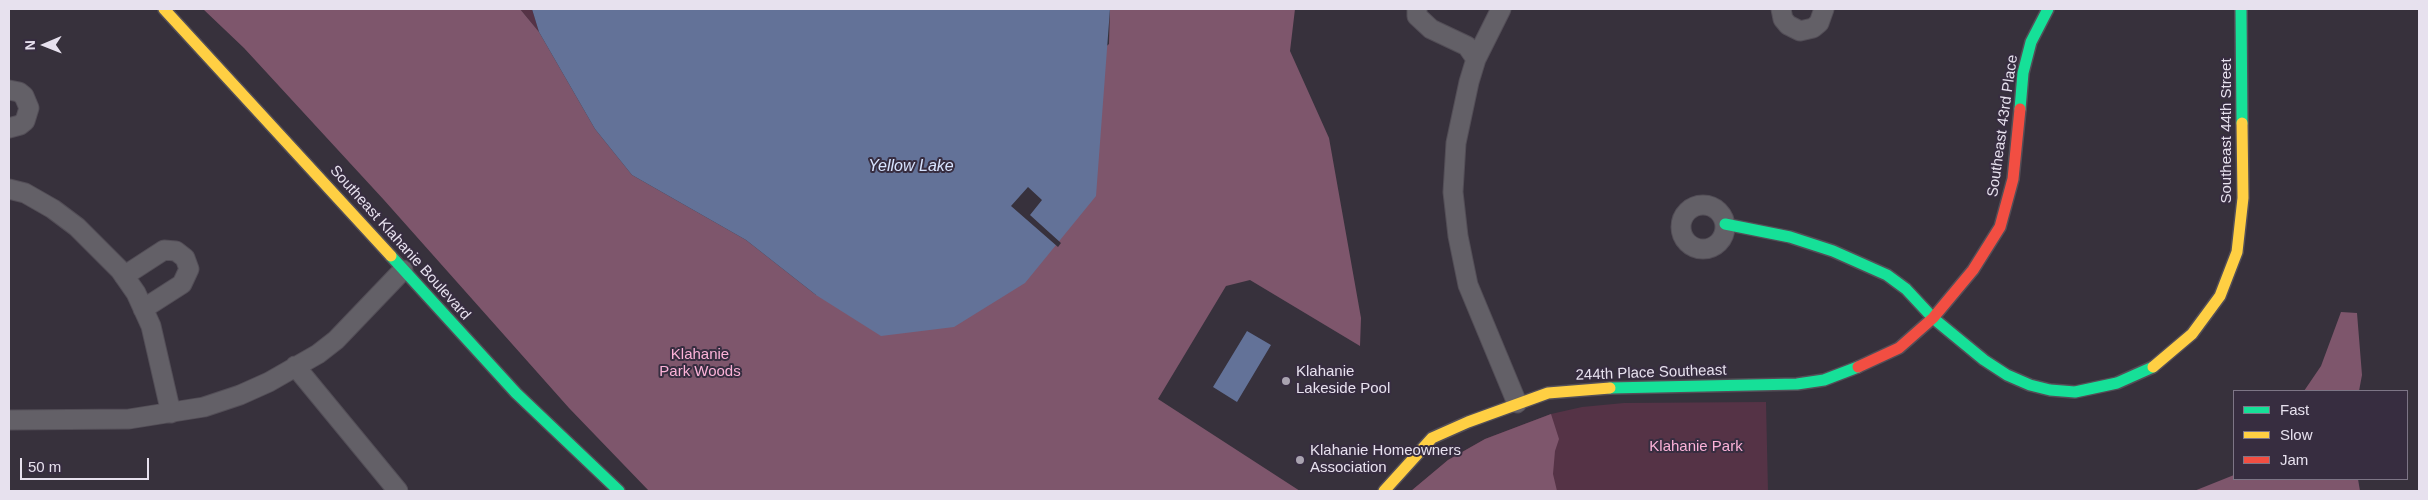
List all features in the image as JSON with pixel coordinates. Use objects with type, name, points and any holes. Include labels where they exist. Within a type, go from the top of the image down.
[{"type":"street","name":"Southeast Klahanie Boulevard","points":[[164,9],[203,48],[516,393],[619,491]]},
{"type":"street","points":[[1417,9],[1417,16],[1431,29],[1467,46],[1476,59]]},
{"type":"street","points":[[1501,9],[1476,59],[1469,82],[1456,143],[1453,192],[1458,236],[1468,285],[1517,403]]},
{"type":"street","points":[[1781,9],[1783,19],[1788,25],[1800,30],[1807,30],[1818,23],[1824,9]]},
{"type":"street","name":"Southeast 43rd Place","points":[[1932,318],[1973,270],[2000,227],[2013,179],[2023,73],[2031,42],[2048,9]]},
{"type":"street","name":"Southeast 44th Street","points":[[1725,224],[1790,236],[1867,265],[1906,289],[1932,318],[1984,360],[2007,375],[2030,385],[2050,390],[2075,392],[2097,388],[2142,373],[2177,350],[2192,334],[2220,296],[2237,252],[2243,198],[2241,9]]},
{"type":"street","points":[[9,90],[19,92],[24,96],[29,108],[25,121],[20,125],[9,128]]},
{"type":"street","points":[[9,189],[25,193],[53,209],[99,247],[124,276],[136,293],[151,326],[171,413]]},
{"type":"street","points":[[124,276],[164,250],[176,251],[185,258],[189,268],[182,284],[143,309]]},
{"type":"street","points":[[9,420],[120,419],[204,407],[240,395],[269,382],[318,354],[336,340],[403,270]]},
{"type":"street","name":"244th Place Southeast","points":[[1384,491],[1432,438],[1517,403],[1548,393],[1570,390],[1797,384],[1824,380],[1872,362],[1899,348],[1932,318]]},
{"type":"street","points":[[295,366],[398,491]]},
{"type":"green space","name":"Klahanie Park Woods","points":[[203,9],[520,9],[539,32],[595,129],[632,175],[746,240],[816,295],[1109,44],[1110,9],[1295,9],[1290,51],[1329,138],[1361,318],[1360,346],[1250,280],[1226,286],[1158,399],[1300,491],[649,491],[569,408],[384,200],[244,48]]},
{"type":"green space","points":[[520,9],[532,9],[539,32]]},
{"type":"green space","points":[[2341,312],[2357,313],[2362,375],[2359,390],[2305,390],[2321,366]]},
{"type":"green space","name":"Klahanie Park","points":[[1766,402],[1768,491],[1411,491],[1448,460],[1485,439],[1551,414],[1582,407],[1624,403]]},
{"type":"green space","points":[[1551,414],[1559,439],[1555,451],[1553,474],[1557,491],[1411,491],[1448,460],[1485,439]]},
{"type":"green space","points":[[2233,475],[2233,480],[2358,480],[2360,491],[2194,491]]},
{"type":"water","name":"Yellow Lake","points":[[532,9],[1110,9],[1096,196],[1025,283],[954,327],[881,336],[816,295],[746,240],[632,175],[595,129],[539,32]]},
{"type":"water","points":[[1247,331],[1271,345],[1237,402],[1213,387]]},
{"type":"pier","points":[[1028,187],[1042,200],[1030,215],[1061,243],[1058,247],[1011,206]]},
{"type":"traffic: fast","points":[[2020,109],[2023,73],[2031,42],[2048,9]]},
{"type":"traffic: fast","points":[[2241,9],[2242,123]]},
{"type":"traffic: fast","points":[[1725,224],[1790,237],[1833,251],[1887,275],[1906,289],[1933,318],[1984,360],[2007,375],[2030,385],[2050,390],[2075,392],[2117,383],[2153,367]]},
{"type":"traffic: fast","points":[[391,256],[516,393],[619,491]]},
{"type":"traffic: fast","points":[[1610,388],[1797,384],[1824,380],[1858,367]]},
{"type":"traffic: slow","points":[[164,9],[391,256]]},
{"type":"traffic: slow","points":[[2153,367],[2192,334],[2220,296],[2237,252],[2243,198],[2242,123]]},
{"type":"traffic: slow","points":[[1384,491],[1432,438],[1468,422],[1548,393],[1610,388]]},
{"type":"traffic: jam","points":[[1858,367],[1899,348],[1933,318],[1973,270],[2000,227],[2013,179],[2020,109]]},
{"type":"place","name":"Klahanie Lakeside Pool","points":[[1286,381]]},
{"type":"place","name":"Klahanie Homeowners Association","points":[[1300,460]]}]
